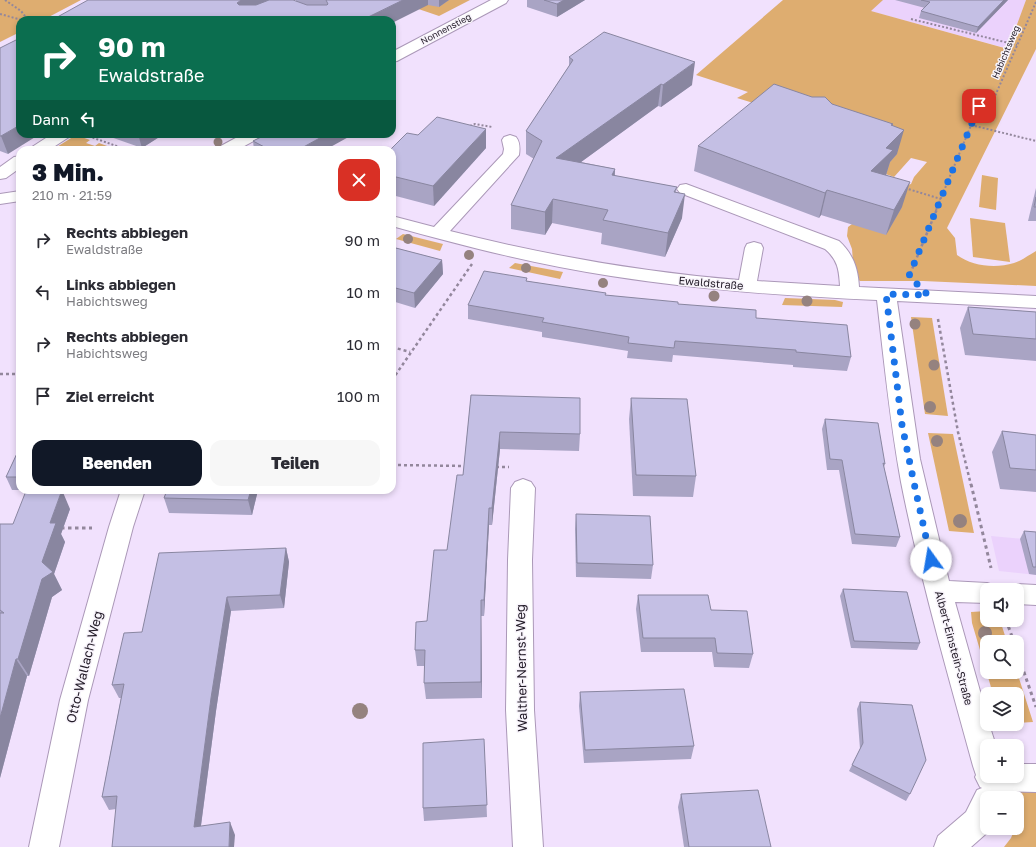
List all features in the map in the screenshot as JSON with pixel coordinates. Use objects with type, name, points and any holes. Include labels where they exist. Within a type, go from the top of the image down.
[{"type":"street","name":"Nonnenstieg","points":[[396,52],[501,0]]},
{"type":"street","points":[[44,146],[57,138]]},
{"type":"street","points":[[232,146],[248,138]]},
{"type":"street","points":[[438,234],[511,155],[512,149],[510,140]]},
{"type":"street","points":[[0,174],[16,164]]},
{"type":"street","points":[[686,189],[832,245],[845,257],[850,292]]},
{"type":"street","points":[[0,199],[16,197]]},
{"type":"street","name":"Ewaldstraße","points":[[396,222],[482,245],[553,261],[642,275],[747,286],[1036,302]]},
{"type":"street","points":[[747,286],[754,248]]},
{"type":"street","name":"Albert-Einstein-Straße","points":[[886,294],[902,425],[938,591],[980,752]]},
{"type":"street","name":"Walther-Nernst-Weg","points":[[523,488],[520,560],[520,710],[528,847]]},
{"type":"street","name":"Otto-Wallach-Weg","points":[[44,847],[74,700],[121,527],[132,494]]},
{"type":"street","points":[[938,591],[980,585]]},
{"type":"street","points":[[1024,594],[1036,595]]},
{"type":"street","points":[[1024,779],[1036,778]]},
{"type":"street","points":[[949,847],[977,822],[988,783]]},
{"type":"path","points":[[5,0],[21,11],[25,16]]},
{"type":"path","name":"Habichtsweg","points":[[928,295],[909,276],[979,106],[995,96],[1036,2]]},
{"type":"path","points":[[0,14],[16,18]]},
{"type":"path","points":[[911,18],[1017,45]]},
{"type":"path","points":[[972,126],[1036,141]]},
{"type":"path","points":[[94,138],[116,146]]},
{"type":"path","points":[[903,188],[941,199]]},
{"type":"path","points":[[396,374],[472,264],[482,245]]},
{"type":"path","points":[[928,295],[937,316],[958,432],[990,583]]},
{"type":"path","points":[[396,348],[410,352]]},
{"type":"path","points":[[0,374],[16,374]]},
{"type":"path","points":[[396,465],[468,466]]},
{"type":"path","points":[[491,467],[514,468],[523,488]]},
{"type":"path","points":[[60,528],[121,527]]},
{"type":"path","points":[[1024,672],[1036,707]]},
{"type":"shaded area","points":[[0,0],[81,0],[51,16],[16,16],[16,34],[0,42]]},
{"type":"shaded area","points":[[392,0],[470,0],[439,16]]},
{"type":"shaded area","points":[[783,0],[883,0],[871,11],[1008,49],[1026,0],[1036,0],[1036,49],[947,228],[955,238],[957,255],[977,264],[992,266],[1007,265],[1019,261],[1036,251],[1036,286],[923,281],[860,281],[854,276],[852,249],[847,236],[848,227],[871,210],[890,190],[911,184],[914,177],[927,162],[911,158],[894,177],[880,172],[770,108],[737,98],[748,92],[696,75]]},
{"type":"shaded area","points":[[830,0],[1026,0],[1009,49]]},
{"type":"shaded area","points":[[71,138],[84,138],[90,140],[86,143],[95,146],[58,146]]},
{"type":"shaded area","points":[[99,143],[107,146],[95,146]]},
{"type":"shaded area","points":[[982,175],[998,178],[996,210],[979,207]]},
{"type":"shaded area","points":[[970,218],[1005,223],[1010,262],[973,257]]},
{"type":"shaded area","points":[[403,234],[443,244],[440,251],[396,239]]},
{"type":"shaded area","points":[[515,263],[563,272],[560,279],[509,268]]},
{"type":"shaded area","points":[[785,298],[835,300],[843,302],[842,307],[782,305]]},
{"type":"shaded area","points":[[911,317],[932,318],[948,416],[925,414]]},
{"type":"shaded area","points":[[928,433],[953,434],[974,533],[949,531]]},
{"type":"shaded area","points":[[991,536],[1036,540],[1036,575],[999,571]]},
{"type":"shaded area","points":[[980,611],[980,627],[1002,627],[1005,635],[980,635],[980,650],[972,623],[971,612]]},
{"type":"shaded area","points":[[989,679],[1019,679],[1022,687],[991,687]]},
{"type":"shaded area","points":[[1024,694],[1033,722],[1024,723]]},
{"type":"shaded area","points":[[1024,791],[1036,791],[1036,847],[1004,847],[1012,835],[1024,835]]},
{"type":"building","points":[[88,0],[241,0],[237,3],[239,5],[256,5],[269,0],[293,0],[307,5],[327,5],[326,0],[403,0],[370,16],[59,16]]},
{"type":"building","points":[[544,0],[564,0],[557,4]]},
{"type":"building","points":[[921,0],[1004,0],[978,27],[921,11],[930,2]]},
{"type":"building","points":[[604,32],[695,62],[663,85],[661,84],[556,158],[615,169],[612,175],[677,187],[674,192],[685,194],[668,233],[603,220],[608,210],[553,199],[545,212],[511,205],[542,141],[526,131],[573,60],[569,57]]},
{"type":"building","points":[[16,40],[16,127],[1,136],[0,136],[0,48]]},
{"type":"building","points":[[774,84],[812,97],[825,97],[832,104],[893,124],[891,125],[904,130],[886,148],[893,150],[871,171],[910,182],[894,210],[827,190],[825,193],[698,146]]},
{"type":"building","points":[[437,117],[486,129],[433,186],[396,177],[396,146],[394,146],[407,133],[418,135]]},
{"type":"building","points":[[259,138],[320,138],[305,146],[262,146],[253,141]]},
{"type":"building","points":[[396,248],[442,260],[414,293],[396,288]]},
{"type":"building","points":[[484,271],[527,278],[526,281],[606,293],[605,295],[678,302],[678,304],[756,310],[756,318],[847,325],[851,357],[796,352],[796,350],[675,341],[674,348],[628,343],[629,337],[542,322],[544,318],[468,305]]},
{"type":"building","points":[[968,307],[1036,312],[1036,339],[973,334]]},
{"type":"building","points":[[471,395],[580,398],[580,434],[500,432],[492,508],[489,508],[484,600],[481,600],[481,682],[424,683],[425,650],[415,650],[416,622],[427,621],[434,550],[447,550],[457,475],[463,475]]},
{"type":"building","points":[[631,398],[687,399],[696,476],[636,475]]},
{"type":"building","points":[[825,419],[878,423],[885,464],[883,463],[900,537],[855,534],[842,460],[830,459]]},
{"type":"building","points":[[1002,431],[1036,435],[1036,470],[1010,468]]},
{"type":"building","points":[[16,456],[16,477],[6,477]]},
{"type":"building","points":[[25,494],[61,494],[50,523],[56,523],[42,562],[53,572],[42,579],[18,659],[16,659],[0,718],[0,613],[4,613],[0,610],[0,524],[13,524]]},
{"type":"building","points":[[166,494],[250,494],[248,500],[164,498]]},
{"type":"building","points":[[576,514],[650,516],[653,565],[577,563]]},
{"type":"building","points":[[1024,531],[1036,532],[1036,567],[1033,567]]},
{"type":"building","points":[[286,548],[280,595],[227,597],[211,698],[194,827],[230,822],[229,847],[112,847],[117,796],[102,797],[124,684],[112,685],[124,633],[142,632],[159,553]]},
{"type":"building","points":[[843,589],[907,592],[920,643],[854,641]]},
{"type":"building","points":[[638,595],[708,595],[711,610],[747,611],[753,654],[717,653],[715,638],[643,638]]},
{"type":"building","points":[[684,689],[694,746],[585,750],[580,692]]},
{"type":"building","points":[[860,702],[912,705],[926,760],[910,794],[852,765],[863,743]]},
{"type":"building","points":[[484,739],[487,805],[423,808],[423,743]]},
{"type":"building","points":[[758,790],[771,847],[689,847],[681,794]]},
{"type":"route","points":[[931,560],[902,425],[886,294],[928,295],[909,276],[979,106]]}]
